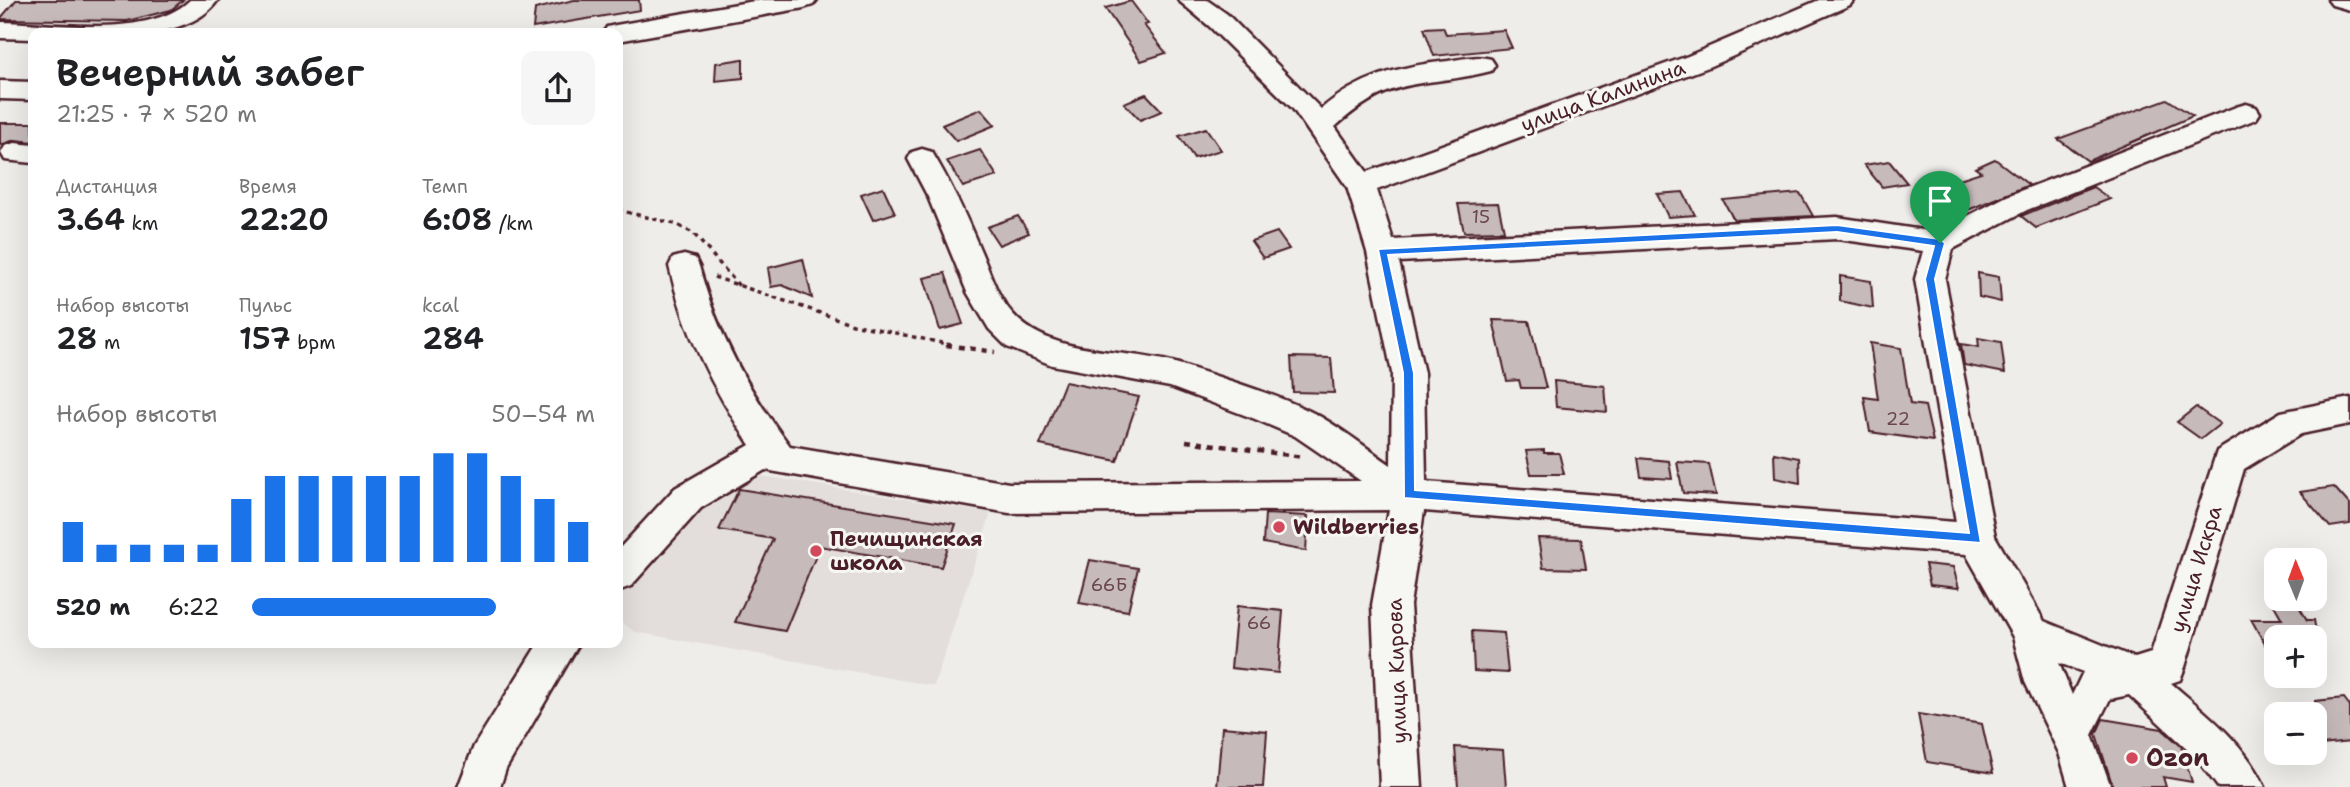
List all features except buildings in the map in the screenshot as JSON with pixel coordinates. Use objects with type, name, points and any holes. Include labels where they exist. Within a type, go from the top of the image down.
[{"type":"street","points":[[158,28],[188,16],[205,0]]},
{"type":"street","points":[[623,32],[804,0]]},
{"type":"street","name":"улица Кирова","points":[[1191,0],[1218,20],[1303,103],[1361,185],[1382,252],[1408,373],[1409,495],[1391,605],[1401,787]]},
{"type":"street","name":"улица Калинина","points":[[1361,185],[1697,62],[1841,0]]},
{"type":"street","points":[[2341,0],[2350,2]]},
{"type":"street","points":[[0,30],[28,31]]},
{"type":"street","points":[[1319,126],[1336,108],[1382,79],[1482,65]]},
{"type":"street","points":[[0,90],[28,91]]},
{"type":"street","points":[[1382,252],[1837,229],[1940,243],[2017,202],[2246,113]]},
{"type":"street","points":[[922,159],[943,197],[983,292],[1000,321],[1018,338],[1052,353],[1173,375],[1307,426],[1409,495]]},
{"type":"street","points":[[1940,243],[1930,279],[1977,539],[2031,633],[2045,681],[2070,733],[2090,787]]},
{"type":"street","points":[[684,266],[704,340],[770,457]]},
{"type":"street","name":"улица Искра","points":[[2135,676],[2166,667],[2229,461],[2293,422],[2350,411]]},
{"type":"street","points":[[623,570],[688,498],[770,457],[1009,498],[1171,499],[1409,495],[1977,539]]},
{"type":"street","points":[[2031,633],[2135,676],[2207,740],[2244,787]]},
{"type":"street","points":[[479,787],[488,760],[557,648]]},
{"type":"street","points":[[2070,733],[2082,717],[2097,684],[2135,676]]},
{"type":"path","points":[[623,211],[675,224],[693,233],[740,288]]},
{"type":"path","points":[[684,266],[838,322],[945,346],[996,352]]},
{"type":"path","points":[[1186,441],[1307,458]]},
{"type":"shaded area","name":"Печищинская школа","points":[[757,475],[991,513],[934,686],[635,632],[623,624],[623,584],[691,512],[726,485]]},
{"type":"place","name":"Wildberries","points":[[1279,527]]},
{"type":"place","name":"Печищинская школа","points":[[816,551]]},
{"type":"place","name":"Ozon","points":[[2132,758]]},
{"type":"route","points":[[1837,229],[1940,243],[1930,279],[1977,539],[1409,495],[1408,373],[1382,252],[1837,229]]}]
